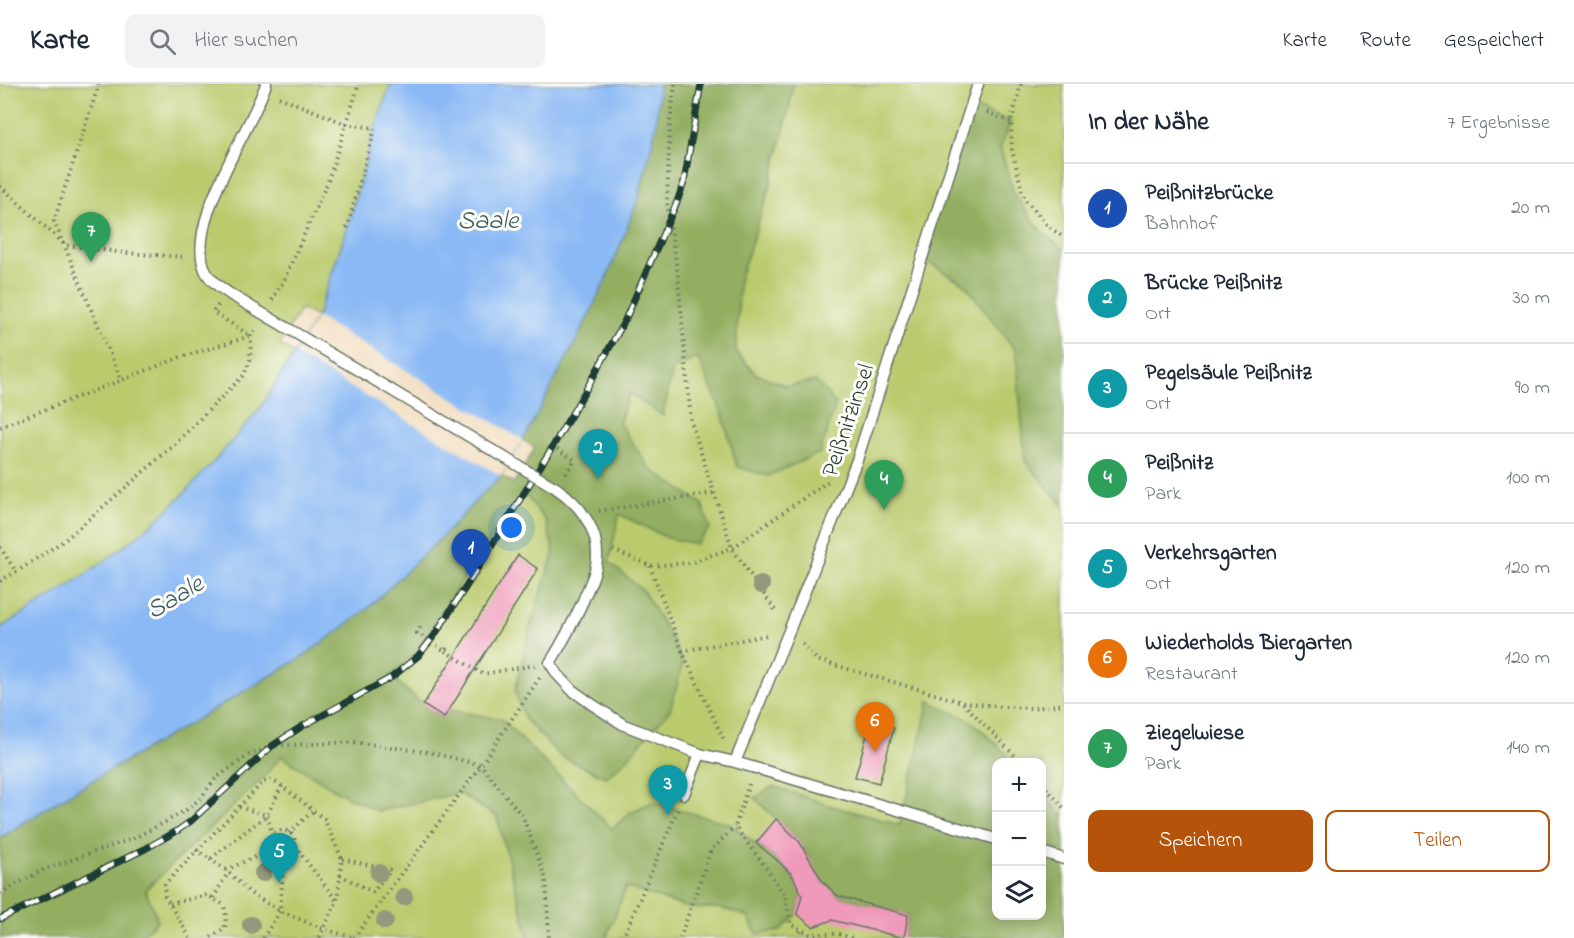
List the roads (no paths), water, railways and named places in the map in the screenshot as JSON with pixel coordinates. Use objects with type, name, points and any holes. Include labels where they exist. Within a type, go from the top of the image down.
[{"type":"lane","name":"Peißnitzinsel","points":[[735,762],[858,460],[978,84]]},
{"type":"lane","points":[[264,87],[210,208],[201,244],[205,270],[219,287],[556,488],[584,514],[596,543],[593,577],[571,628],[550,663],[572,690],[624,724],[700,754],[735,762],[992,838]]},
{"type":"lane","points":[[684,794],[700,754]]},
{"type":"lane","points":[[1046,854],[1064,859]]},
{"type":"water","name":"Saale","points":[[391,84],[659,84],[656,127],[638,199],[605,282],[577,339],[501,476],[367,609],[299,659],[61,799],[0,838],[0,628],[64,589],[150,526],[180,498],[259,410],[317,317],[346,232],[375,128]]},
{"type":"railway","points":[[0,919],[145,849],[177,831],[191,821],[272,746],[301,727],[392,677],[418,656],[434,636],[471,579],[553,446],[625,320],[684,182],[701,84]]},
{"type":"place","name":"Ziegelwiese","points":[[91,262]]},
{"type":"place","name":"Brücke Peißnitz","points":[[598,479]]},
{"type":"place","name":"Peißnitz","points":[[884,510]]},
{"type":"place","name":"Peißnitzbrücke","points":[[471,579]]},
{"type":"place","name":"Wiederholds Biergarten","points":[[875,752]]},
{"type":"place","name":"Pegelsäule Peißnitz","points":[[668,815]]},
{"type":"place","name":"Verkehrsgarten","points":[[279,883]]}]
